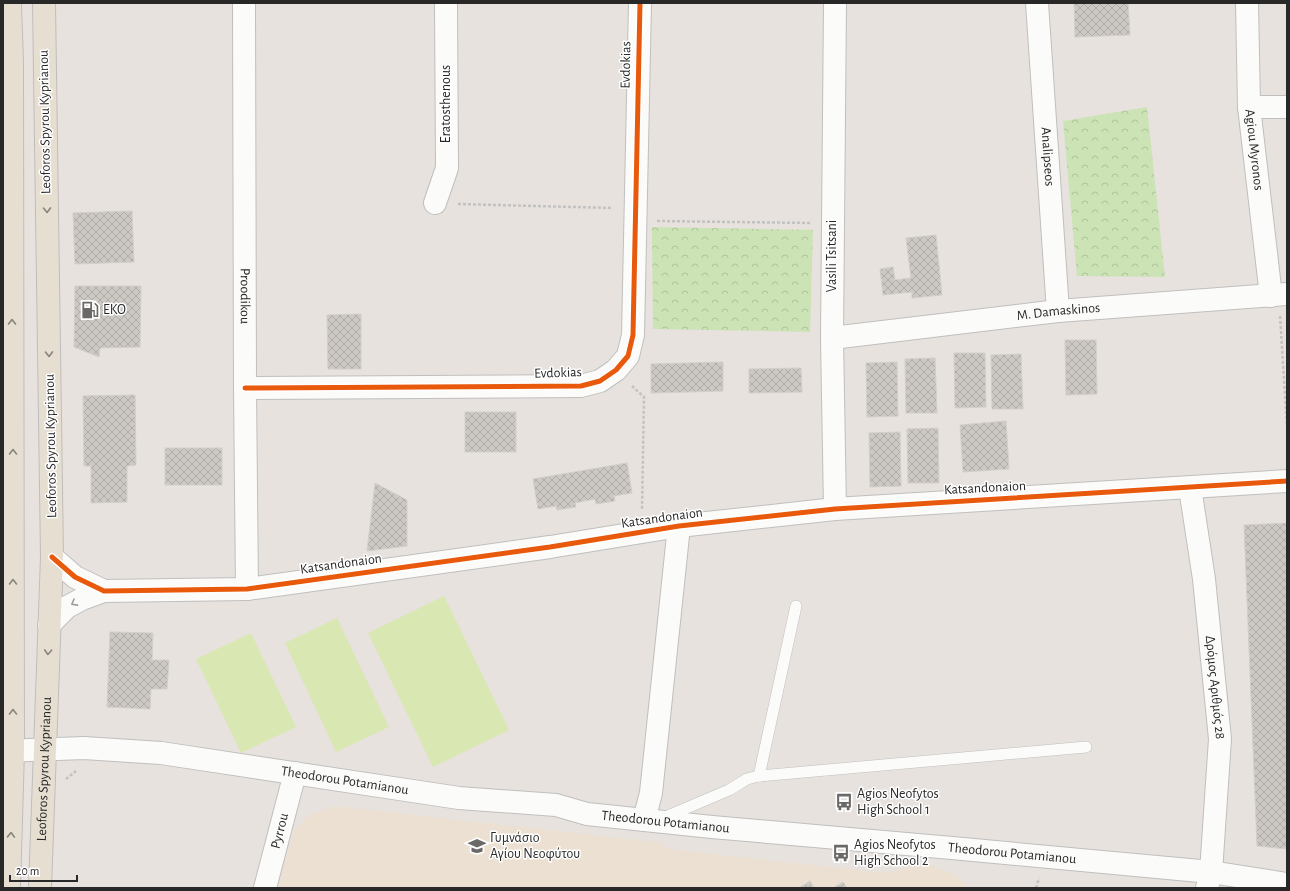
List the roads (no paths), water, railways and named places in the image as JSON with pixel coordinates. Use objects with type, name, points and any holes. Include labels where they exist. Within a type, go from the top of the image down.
[{"type":"main road","points":[[9,888],[8,59],[10,3]]},
{"type":"main road","name":"Leoforos Spyrou Kyprianou","points":[[40,888],[52,557],[44,3]]},
{"type":"street","points":[[3,8],[10,3]]},
{"type":"street","name":"Proodikou","points":[[244,3],[247,589]]},
{"type":"street","name":"Eratosthenous","points":[[435,203],[447,168],[446,3]]},
{"type":"street","name":"Evdokias","points":[[245,388],[581,386],[600,381],[616,370],[628,356],[633,335],[640,3]]},
{"type":"street","name":"Vasili Tsitsani","points":[[835,3],[832,338],[835,509]]},
{"type":"street","name":"Analipseos","points":[[1037,3],[1058,311]]},
{"type":"street","name":"Agiou Myronos","points":[[1247,3],[1249,107],[1279,295]]},
{"type":"street","points":[[1249,107],[1287,107]]},
{"type":"street","name":"M. Damaskinos","points":[[832,338],[1058,311],[1279,295]]},
{"type":"street","name":"Katsandonaion","points":[[52,557],[75,577],[104,591],[247,589],[550,547],[679,526],[835,509],[1287,481]]},
{"type":"street","name":"Δρόμος Αριθμός 28","points":[[1190,488],[1204,579],[1220,739],[1209,880]]},
{"type":"street","points":[[649,820],[679,526]]},
{"type":"street","points":[[49,625],[67,607],[82,599],[104,591]]},
{"type":"street","name":"Theodorou Potamianou","points":[[8,751],[84,748],[161,753],[459,798],[556,805],[587,814],[712,827],[967,849],[1209,880],[1287,884]]},
{"type":"street","name":"Pyrrou","points":[[265,888],[295,773]]},
{"type":"lane","points":[[759,776],[796,606]]},
{"type":"lane","points":[[649,820],[729,790],[747,779],[759,776],[1086,747]]},
{"type":"place","name":"EKO","points":[[90,310]]},
{"type":"place","name":"Agios Neofytos High School 1","points":[[844,802]]},
{"type":"place","name":"Γυμνάσιο Αγίου Νεοφύτου","points":[[477,846]]},
{"type":"place","name":"Agios Neofytos High School 2","points":[[841,853]]}]
